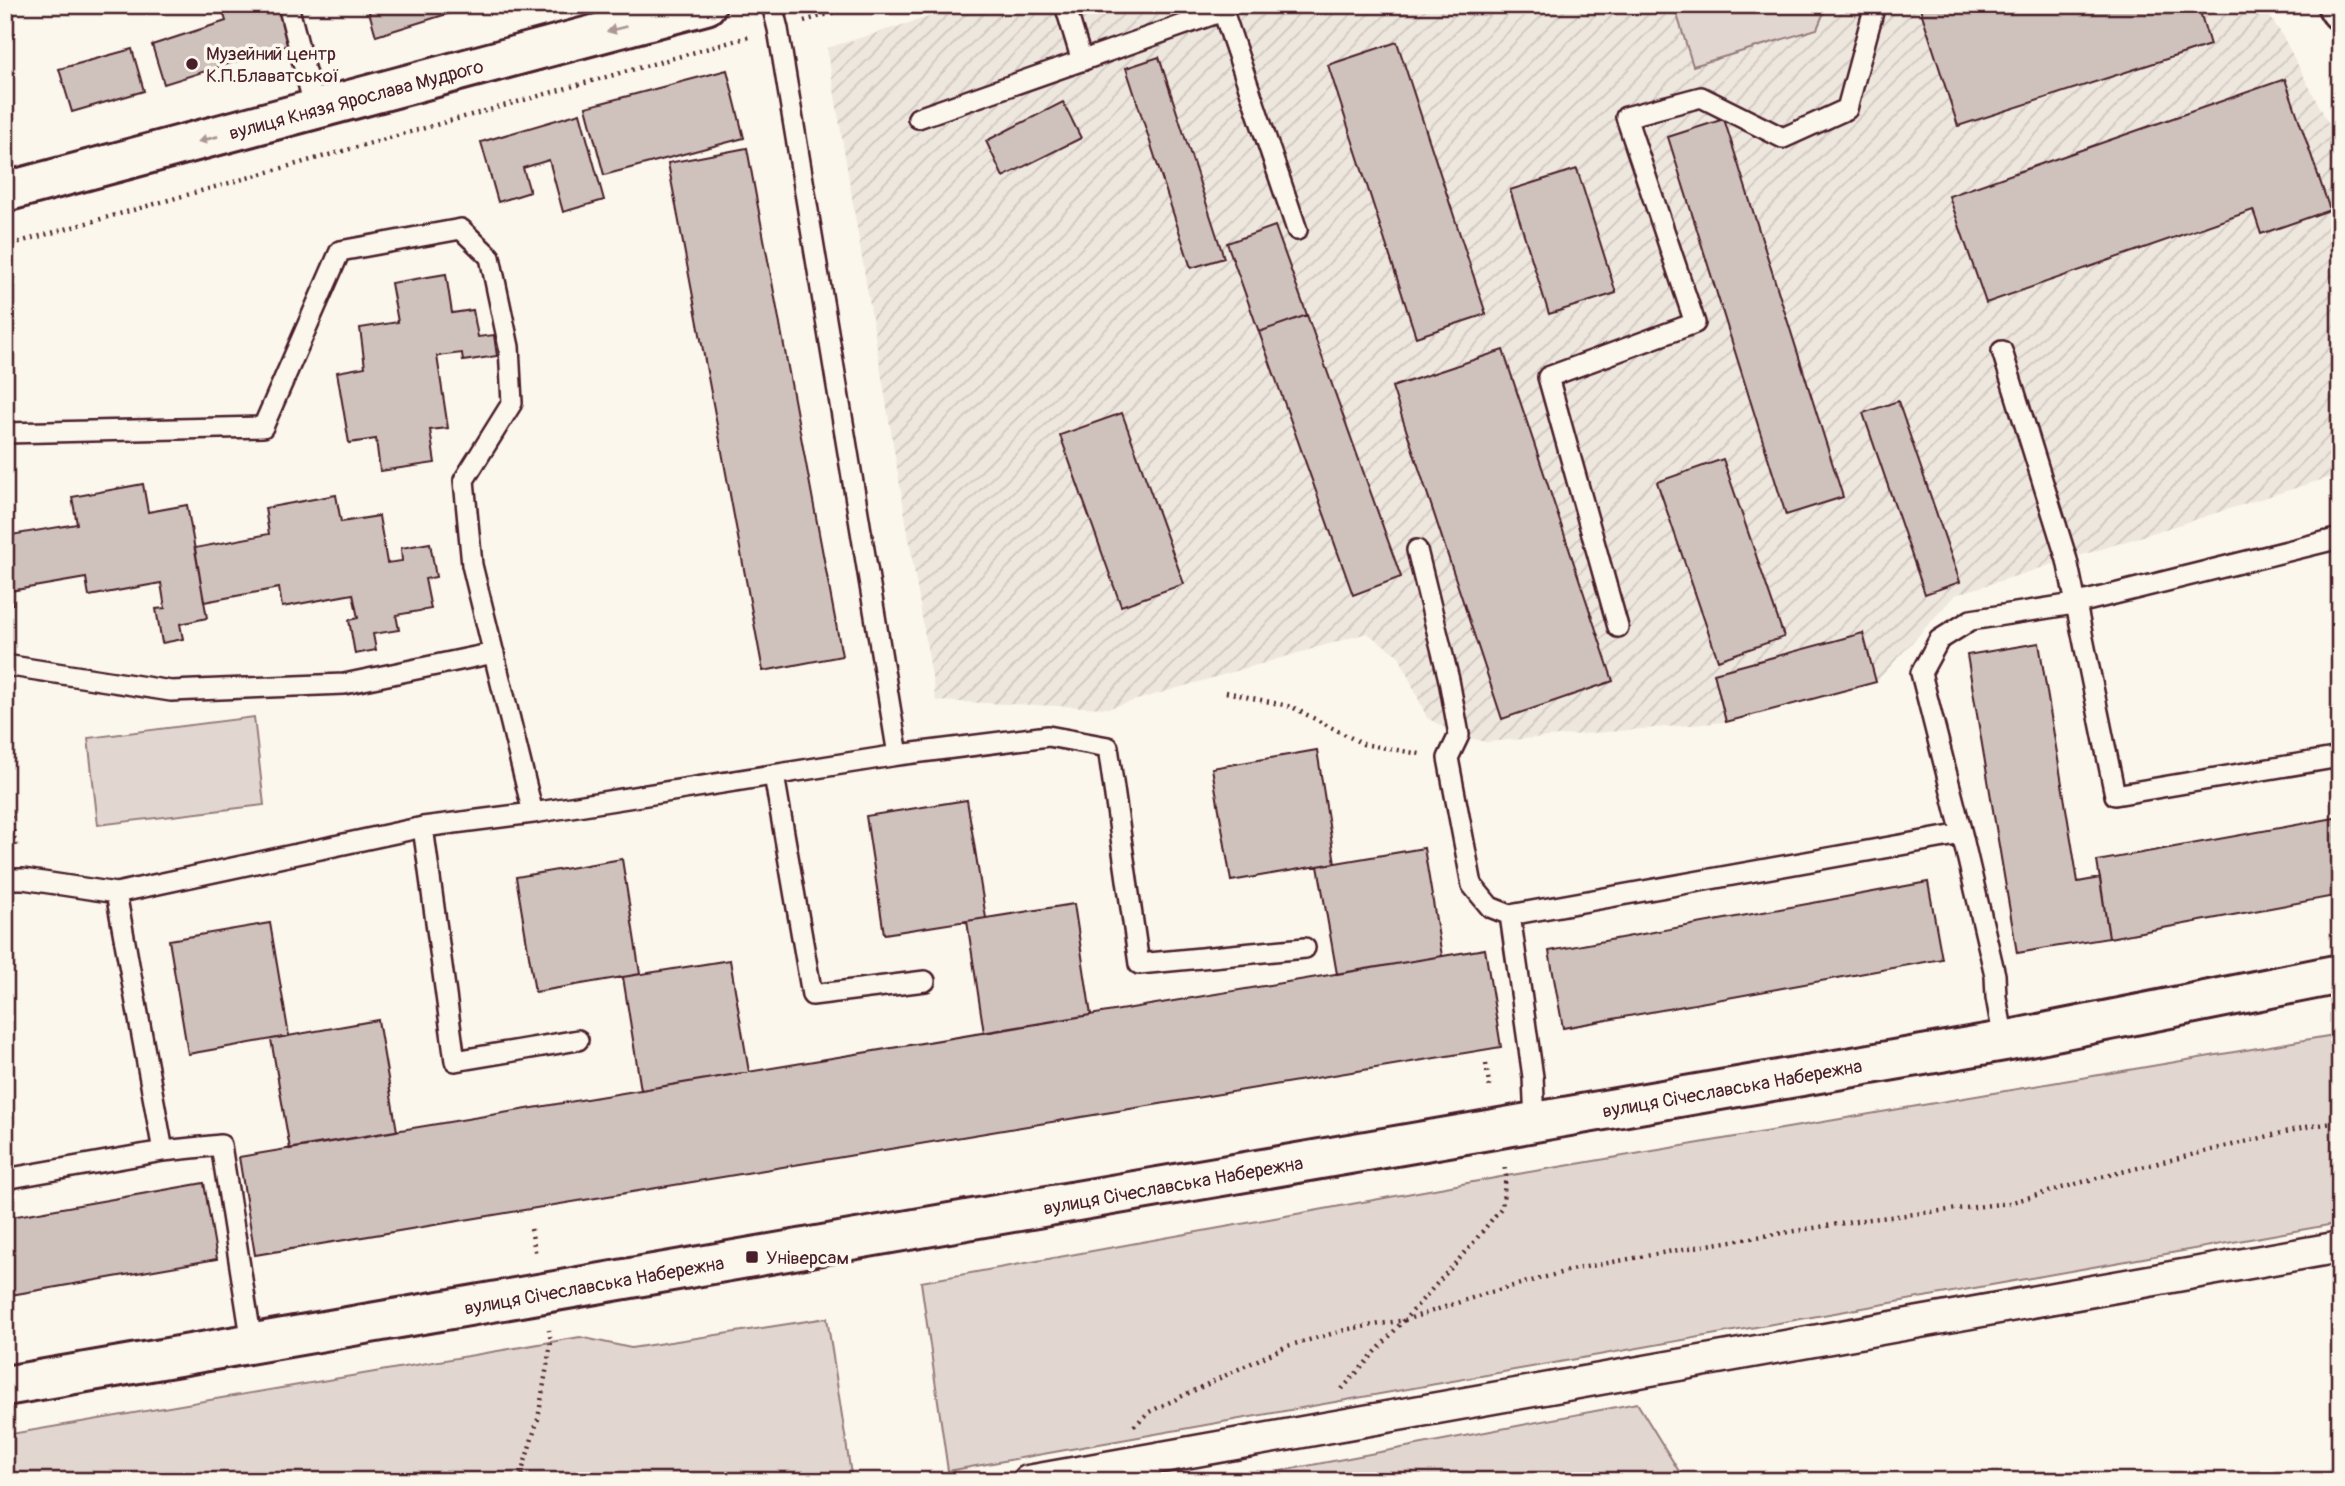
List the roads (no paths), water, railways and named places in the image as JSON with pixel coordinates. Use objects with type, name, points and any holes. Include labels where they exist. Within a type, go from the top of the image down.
[{"type":"main road","name":"вулиця Князя Ярослава Мудрого","points":[[5,192],[706,5]]},
{"type":"main road","points":[[2337,5],[2340,10]]},
{"type":"main road","name":"вулиця Січеславська Набережна","points":[[5,1386],[2004,1041],[2340,974]]},
{"type":"street","points":[[1028,1481],[2340,1247]]},
{"type":"lane","points":[[288,5],[315,110]]},
{"type":"lane","points":[[772,5],[898,755]]},
{"type":"lane","points":[[1065,5],[1082,61]]},
{"type":"lane","points":[[1618,627],[1548,377],[1695,323],[1626,117],[1701,97],[1783,138],[1847,109],[1875,5]]},
{"type":"lane","points":[[918,118],[1223,11],[1297,230]]},
{"type":"lane","points":[[5,433],[263,427],[340,251],[460,229],[490,257],[509,347],[512,403],[464,480],[472,565],[533,813]]},
{"type":"lane","points":[[2001,351],[2067,560],[2115,795],[2340,757]]},
{"type":"lane","points":[[2004,1041],[1995,975],[1921,673],[1939,640],[1971,620],[2074,604],[2340,538]]},
{"type":"lane","points":[[1417,550],[1449,680],[1459,735],[1448,758],[1472,885],[1490,908],[1510,915],[1962,834]]},
{"type":"lane","points":[[5,665],[171,691],[344,684],[494,653]]},
{"type":"lane","points":[[14,879],[116,893],[424,827],[533,813],[898,755],[1048,736],[1108,747],[1139,964],[1305,947]]},
{"type":"lane","points":[[774,775],[811,995],[925,981]]},
{"type":"lane","points":[[424,827],[455,1061],[578,1040]]},
{"type":"lane","points":[[116,893],[163,1151]]},
{"type":"lane","points":[[1510,915],[1533,1077],[1535,1122]]},
{"type":"lane","points":[[5,1179],[163,1151],[220,1145],[251,1343]]},
{"type":"place","name":"Музейний центр К.П.Блаватської","points":[[192,64]]},
{"type":"place","name":"Універсам","points":[[752,1257]]}]
